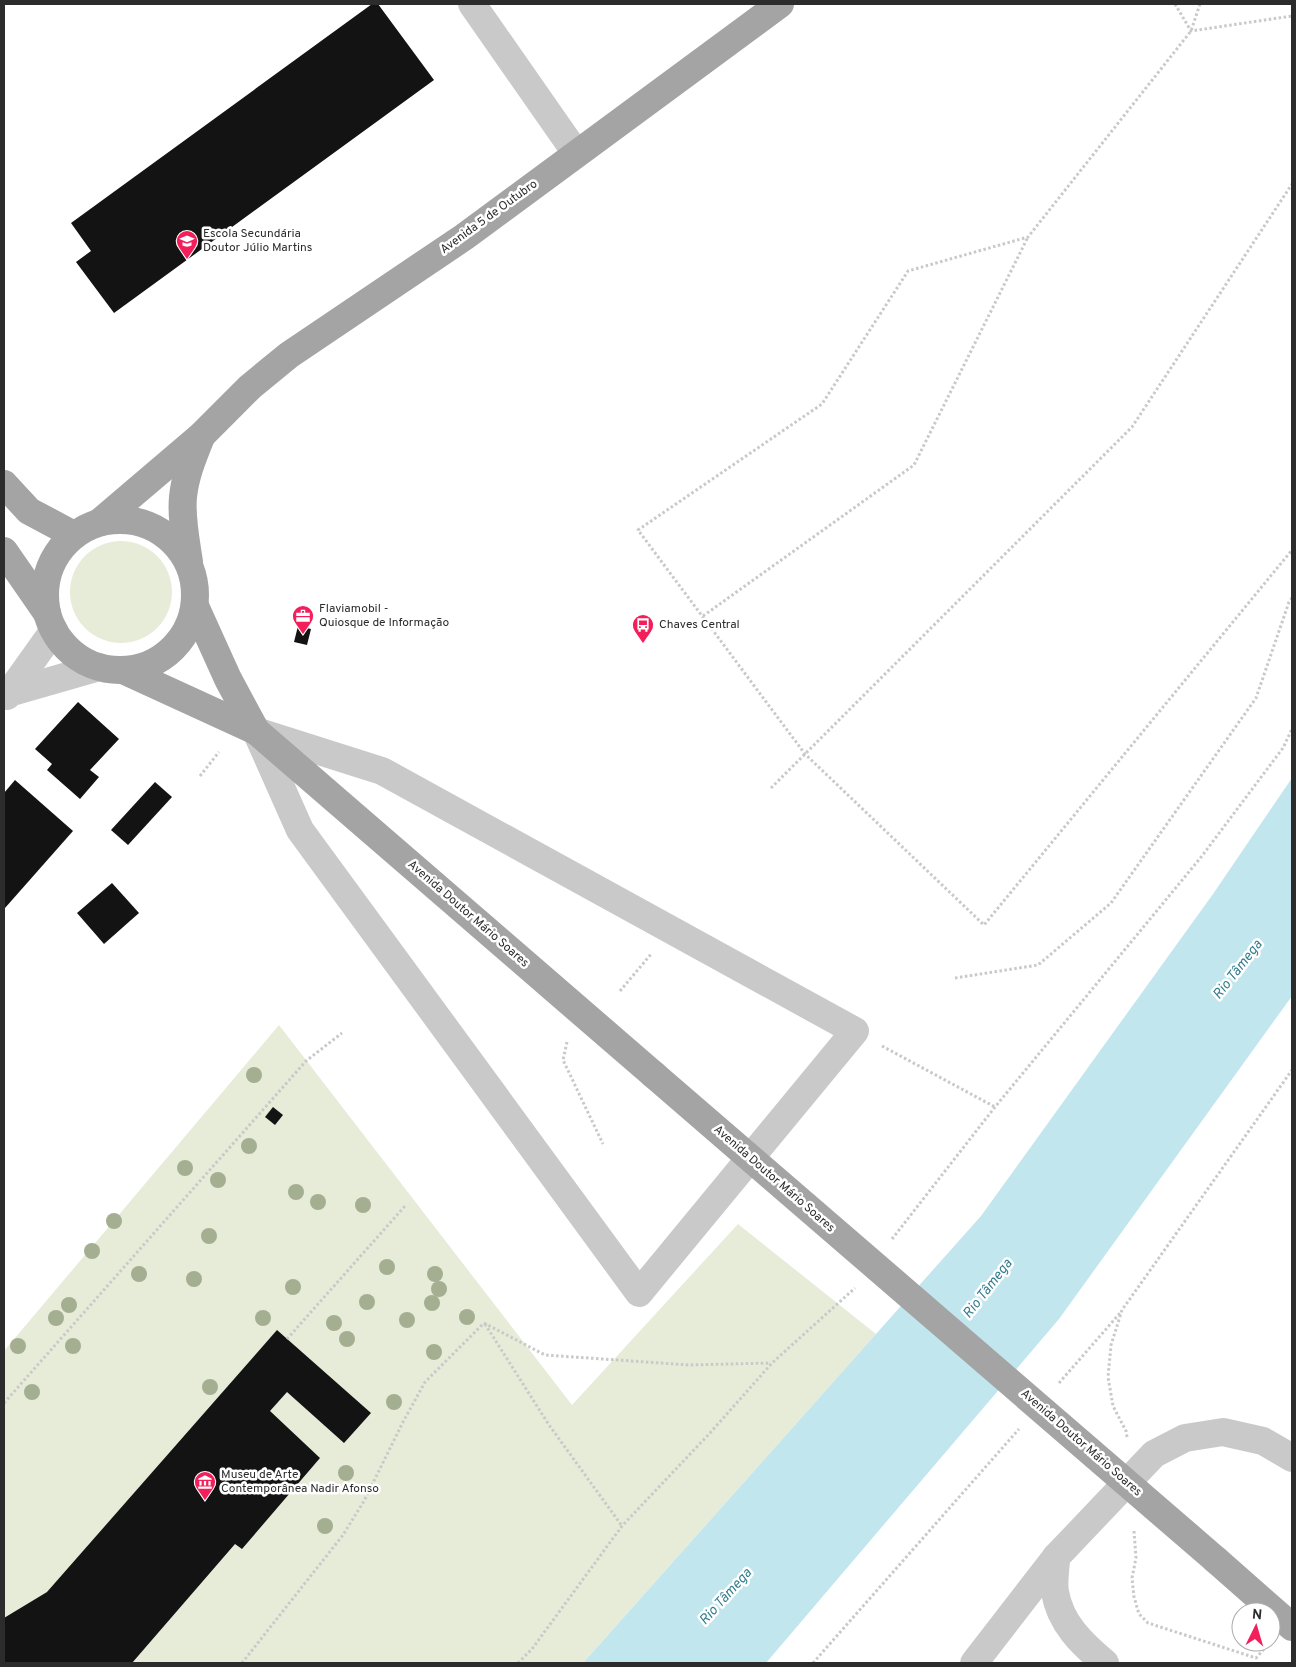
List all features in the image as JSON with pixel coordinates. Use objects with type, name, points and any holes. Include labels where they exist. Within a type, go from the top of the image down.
[{"type":"main road","name":"Avenida 5 de Outubro","points":[[100,522],[201,436],[250,387],[289,355],[464,236],[780,4]]},
{"type":"main road","points":[[4,551],[65,646],[81,659],[111,668],[149,664],[171,650],[187,630],[195,606],[195,584],[188,562],[183,498],[190,465],[201,436]]},
{"type":"main road","points":[[4,484],[29,511],[74,535]]},
{"type":"main road","points":[[50,621],[45,591],[49,570],[59,551],[74,535],[100,522],[121,519],[142,523],[161,531],[177,545],[188,562]]},
{"type":"main road","name":"Avenida Doutor Mário Soares","points":[[195,606],[228,679],[256,731]]},
{"type":"main road","name":"Avenida Doutor Mário Soares","points":[[111,668],[256,731],[1292,1627]]},
{"type":"street","points":[[472,4],[576,153]]},
{"type":"street","points":[[8,696],[50,621]]},
{"type":"street","points":[[8,696],[111,668]]},
{"type":"street","points":[[256,731],[382,771],[855,1031],[640,1293],[300,830],[256,731]]},
{"type":"street","points":[[974,1663],[1056,1557],[1154,1454],[1185,1438],[1223,1432],[1263,1441],[1292,1458]]},
{"type":"street","points":[[1056,1557],[1055,1591],[1064,1620],[1087,1648],[1105,1663]]},
{"type":"path","points":[[1176,4],[1192,31]]},
{"type":"path","points":[[703,616],[914,465],[1028,237],[1192,31],[1200,4]]},
{"type":"path","points":[[1192,31],[1292,16]]},
{"type":"path","points":[[772,788],[1132,427],[1292,184]]},
{"type":"path","points":[[1028,237],[908,271],[822,404],[638,530],[805,754],[984,926],[1292,550]]},
{"type":"path","points":[[955,978],[1038,965],[1111,903],[1256,698],[1292,598]]},
{"type":"path","points":[[891,1241],[994,1107],[1202,856],[1283,748],[1292,728]]},
{"type":"path","points":[[200,776],[219,752]]},
{"type":"path","points":[[620,992],[671,930]]},
{"type":"path","points":[[855,1031],[994,1107]]},
{"type":"path","points":[[4,1402],[306,1061],[342,1033]]},
{"type":"path","points":[[567,1042],[563,1060],[603,1144]]},
{"type":"path","points":[[1053,1390],[1122,1310],[1292,1070]]},
{"type":"path","points":[[288,1339],[405,1206]]},
{"type":"path","points":[[518,1663],[532,1649],[622,1526],[710,1433],[772,1363],[855,1288]]},
{"type":"path","points":[[1122,1310],[1111,1345],[1108,1377],[1113,1406],[1126,1431],[1136,1558],[1132,1578],[1134,1597],[1139,1614],[1148,1623],[1231,1650]]},
{"type":"path","points":[[484,1323],[545,1355],[689,1365],[772,1363]]},
{"type":"path","points":[[484,1323],[549,1425],[622,1526]]},
{"type":"path","points":[[242,1663],[343,1535],[364,1501],[425,1382],[484,1323]]},
{"type":"path","points":[[813,1663],[1021,1426]]},
{"type":"path","points":[[1237,1652],[1256,1658],[1261,1652]]},
{"type":"green space","points":[[121,541],[141,545],[157,556],[168,572],[172,592],[168,612],[157,628],[141,639],[121,643],[101,639],[85,628],[74,612],[70,592],[74,572],[85,556],[101,545]]},
{"type":"green space","points":[[279,1025],[572,1405],[738,1224],[876,1334],[583,1663],[4,1663],[4,1351]]},
{"type":"water","name":"Rio Tâmega","points":[[1292,778],[1292,996],[1059,1319],[766,1663],[583,1663],[981,1216],[1213,894]]},
{"type":"building","points":[[372,4],[378,4],[434,80],[114,313],[76,262],[91,251],[71,223]]},
{"type":"building","name":"Flaviamobil - Quiosque de Informação","points":[[298,626],[311,629],[307,645],[294,642]]},
{"type":"building","points":[[78,702],[119,739],[90,770],[99,777],[80,799],[47,770],[52,764],[35,749]]},
{"type":"building","points":[[15,780],[73,831],[5,908],[4,793]]},
{"type":"building","points":[[155,782],[172,797],[128,845],[111,830]]},
{"type":"building","points":[[112,883],[139,913],[104,944],[77,913]]},
{"type":"building","points":[[273,1107],[283,1115],[275,1125],[265,1117]]},
{"type":"building","name":"Museu de Arte Contemporânea Nadir Afonso","points":[[277,1330],[371,1413],[344,1443],[287,1392],[270,1411],[320,1458],[242,1549],[235,1544],[132,1663],[4,1663],[4,1618],[47,1592]]},
{"type":"place","name":"Escola Secundária Doutor Júlio Martins","points":[[187,260]]},
{"type":"place","name":"Flaviamobil - Quiosque de Informação","points":[[303,635]]},
{"type":"place","name":"Chaves Central","points":[[643,644]]},
{"type":"place","name":"Museu de Arte Contemporânea Nadir Afonso","points":[[205,1501]]}]
